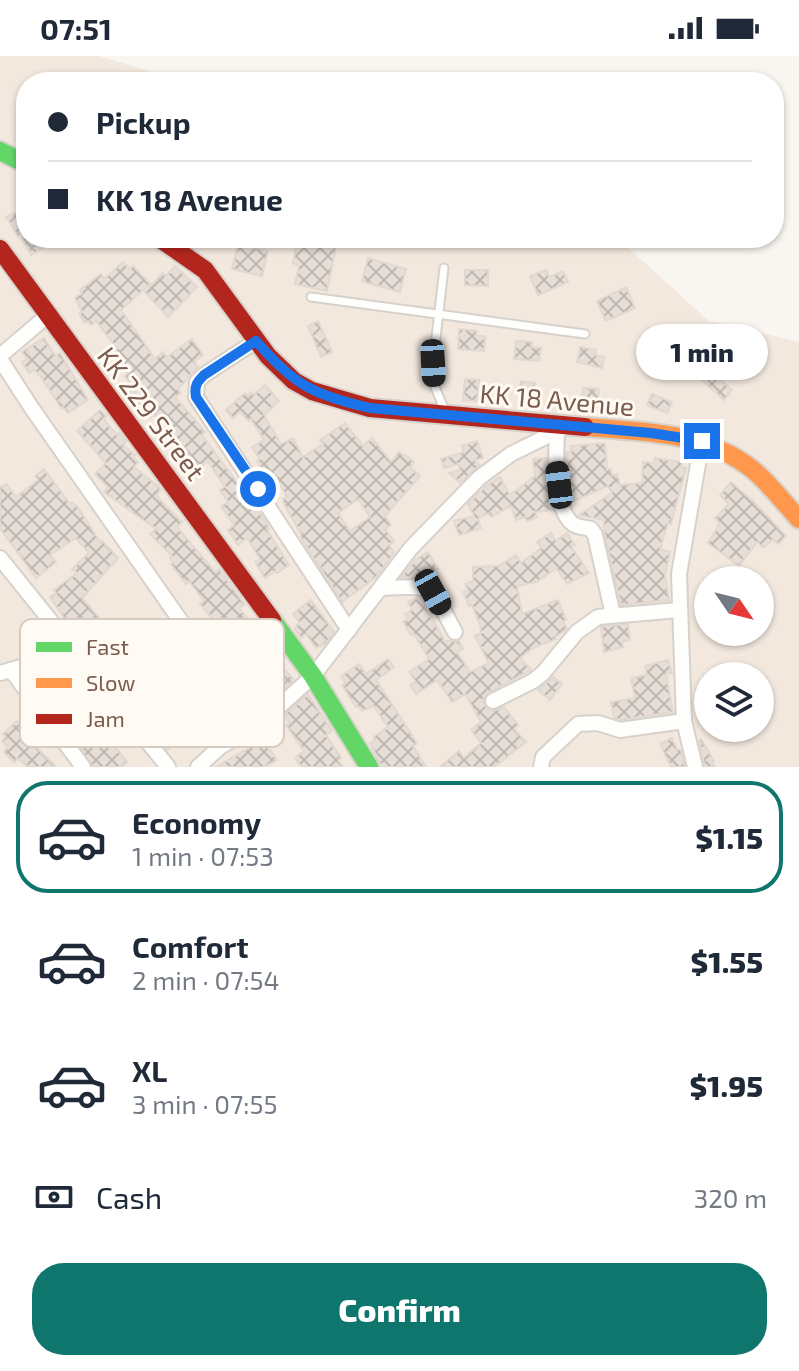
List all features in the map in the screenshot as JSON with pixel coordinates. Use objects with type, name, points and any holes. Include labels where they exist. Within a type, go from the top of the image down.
[{"type":"main road","name":"KK 18 Avenue","points":[[176,248],[204,269],[278,366],[297,383],[327,398],[370,408],[562,429],[651,433],[702,441],[753,470],[799,519]]},
{"type":"main road","name":"KK 229 Street","points":[[0,249],[271,619]]},
{"type":"main road","name":"KK 229 Street","points":[[284,637],[313,676],[369,767]]},
{"type":"street","points":[[47,316],[0,357],[31,407],[179,619]]},
{"type":"street","points":[[256,341],[204,375],[197,382],[196,397],[349,630]]},
{"type":"street","points":[[284,702],[313,676],[411,548],[479,478],[511,454],[562,429]]},
{"type":"street","points":[[562,429],[556,460],[562,510],[571,522],[580,528],[591,529],[595,535],[613,615]]},
{"type":"street","points":[[695,767],[684,721],[679,574],[702,441]]},
{"type":"street","points":[[0,558],[48,619]]},
{"type":"street","points":[[381,588],[427,587],[433,592],[455,632]]},
{"type":"street","points":[[493,701],[543,673],[564,646],[588,622],[598,617],[679,610]]},
{"type":"street","points":[[5,672],[20,690]]},
{"type":"street","points":[[541,767],[543,757],[578,724],[598,723],[620,730],[684,721]]},
{"type":"street","points":[[67,747],[83,767]]},
{"type":"street","points":[[152,747],[168,767]]},
{"type":"street","points":[[198,767],[220,747]]},
{"type":"lane","points":[[444,268],[433,363],[434,385],[446,415]]},
{"type":"lane","points":[[311,297],[585,334]]},
{"type":"shaded area","points":[[0,56],[99,56],[152,72],[16,72],[16,248],[628,248],[709,321],[799,342],[799,767],[0,767]]},
{"type":"building","points":[[16,212],[16,233],[6,217]]},
{"type":"building","points":[[27,248],[43,248],[31,255]]},
{"type":"building","points":[[237,248],[268,251],[262,276],[232,269]]},
{"type":"building","points":[[296,248],[336,248],[327,291],[295,284],[299,266],[293,263]]},
{"type":"building","points":[[368,258],[406,269],[400,292],[362,281]]},
{"type":"building","points":[[123,262],[130,269],[133,266],[150,284],[121,310],[155,359],[163,352],[167,357],[192,339],[203,355],[194,361],[198,367],[178,389],[181,393],[175,397],[205,432],[202,435],[266,522],[267,530],[289,565],[277,573],[265,578],[255,562],[260,559],[247,538],[238,545],[228,530],[234,525],[221,506],[228,502],[220,490],[225,487],[208,461],[200,468],[158,418],[153,415],[150,418],[128,390],[133,387],[125,376],[128,373],[112,352],[117,349],[96,321],[91,325],[88,321],[85,323],[79,314],[82,312],[75,298],[82,293],[80,290],[101,274],[104,279]]},
{"type":"building","points":[[175,266],[197,287],[168,317],[145,292],[163,273],[166,276]]},
{"type":"building","points":[[465,270],[488,270],[488,286],[465,285]]},
{"type":"building","points":[[546,270],[549,277],[563,271],[568,282],[538,295],[530,276]]},
{"type":"building","points":[[626,287],[635,308],[606,321],[597,301]]},
{"type":"building","points":[[318,321],[332,352],[321,357],[308,326]]},
{"type":"building","points":[[459,329],[477,331],[476,336],[485,336],[484,351],[458,349]]},
{"type":"building","points":[[44,338],[55,356],[60,353],[88,400],[68,413],[61,408],[41,377],[34,370],[29,373],[22,362],[27,359],[22,352]]},
{"type":"building","points":[[516,341],[532,342],[531,347],[541,348],[539,361],[514,359]]},
{"type":"building","points":[[580,347],[596,350],[595,355],[604,357],[602,368],[577,362]]},
{"type":"building","points":[[702,364],[732,390],[724,400],[694,373]]},
{"type":"building","points":[[465,379],[479,380],[477,401],[463,400]]},
{"type":"building","points":[[521,381],[535,383],[534,399],[519,398]]},
{"type":"building","points":[[265,385],[279,401],[264,415],[281,444],[293,438],[303,457],[323,444],[320,440],[345,423],[363,446],[372,438],[391,462],[399,452],[405,455],[414,462],[410,467],[420,476],[385,516],[391,525],[385,529],[394,541],[389,545],[394,553],[376,577],[342,602],[301,538],[284,504],[283,499],[287,497],[274,474],[267,478],[257,461],[260,459],[252,447],[264,440],[251,419],[249,421],[240,412],[233,418],[226,410],[245,393],[247,396],[251,392],[254,395]],"holes":[[[358,499],[370,517],[350,531],[338,513]]]},
{"type":"building","points":[[583,388],[599,389],[597,409],[581,408]]},
{"type":"building","points":[[652,394],[672,402],[667,413],[647,405]]},
{"type":"building","points":[[100,410],[106,416],[103,419],[117,435],[119,433],[126,442],[123,445],[135,455],[133,457],[138,462],[134,467],[159,487],[159,499],[182,522],[177,527],[215,572],[219,569],[244,604],[239,608],[248,619],[213,619],[200,604],[204,601],[189,581],[186,584],[171,564],[172,556],[150,534],[156,529],[104,492],[108,487],[95,474],[106,463],[77,431]]},
{"type":"building","points":[[477,441],[483,458],[474,460],[480,465],[460,483],[449,473],[460,470],[458,464],[444,468],[441,459],[464,452],[462,446]]},
{"type":"building","points":[[605,443],[607,470],[611,469],[612,475],[617,474],[620,485],[642,483],[643,462],[654,463],[655,458],[682,462],[681,467],[686,468],[671,524],[668,523],[660,549],[670,552],[665,575],[669,600],[621,605],[604,520],[579,515],[612,493],[608,486],[571,502],[566,452],[571,452],[571,446]]},
{"type":"building","points":[[546,458],[553,510],[535,512],[537,517],[527,521],[525,517],[516,520],[511,506],[491,517],[488,513],[478,519],[481,528],[459,535],[454,521],[474,516],[468,504],[486,486],[500,477],[510,495],[535,476],[533,459]]},
{"type":"building","points":[[44,469],[70,504],[72,502],[77,506],[100,542],[118,558],[82,598],[100,619],[65,619],[50,597],[56,593],[54,590],[77,573],[72,569],[89,553],[76,538],[50,555],[56,562],[36,578],[0,528],[0,487],[7,484],[16,497],[38,480],[35,476]]},
{"type":"building","points":[[731,482],[786,536],[778,544],[773,539],[764,548],[757,542],[739,566],[708,543],[720,523],[715,518],[729,504],[720,495]]},
{"type":"building","points":[[551,533],[556,541],[567,533],[575,545],[571,546],[589,573],[567,584],[556,568],[537,582],[517,586],[522,614],[558,600],[567,629],[556,639],[533,648],[520,658],[531,670],[489,692],[483,700],[488,710],[504,707],[518,725],[514,729],[526,742],[494,767],[440,767],[459,751],[464,758],[481,743],[471,730],[481,722],[465,694],[452,702],[437,680],[416,694],[410,685],[416,682],[409,672],[429,659],[403,622],[408,619],[405,614],[412,610],[408,602],[421,599],[445,641],[459,641],[463,649],[457,652],[470,672],[489,663],[475,636],[481,633],[480,625],[463,592],[468,590],[465,584],[473,581],[473,567],[499,566],[516,555],[521,563],[541,548],[537,542]]},
{"type":"building","points":[[428,552],[438,569],[422,578],[401,577],[415,560]]},
{"type":"building","points":[[311,600],[334,632],[325,644],[316,648],[306,634],[301,638],[295,629],[299,622],[293,614]]},
{"type":"building","points":[[628,624],[630,640],[622,642],[623,647],[604,652],[601,627]]},
{"type":"building","points":[[388,659],[394,667],[376,680],[417,743],[413,746],[426,767],[382,767],[370,743],[388,727],[374,706],[362,711],[356,707],[342,685],[345,683],[341,676],[359,664],[366,674]]},
{"type":"building","points":[[668,660],[672,673],[666,674],[673,712],[620,720],[614,718],[611,702],[635,698],[631,678],[647,675],[645,666]]},
{"type":"building","points":[[284,669],[294,680],[284,689]]},
{"type":"building","points":[[553,677],[562,684],[550,700],[538,690]]},
{"type":"building","points":[[308,694],[332,731],[326,735],[341,758],[338,760],[343,767],[302,767],[295,758],[304,751],[286,725],[290,723],[284,715]]},
{"type":"building","points":[[17,721],[20,724],[20,747],[36,747],[56,767],[28,767],[18,758],[14,762],[4,752],[8,747],[2,741],[6,737],[3,734]]},
{"type":"building","points":[[672,738],[677,749],[681,750],[685,767],[671,767],[660,744]]},
{"type":"building","points":[[699,742],[703,742],[714,761],[715,767],[705,767]]},
{"type":"building","points":[[79,747],[115,747],[127,762],[121,767],[93,767]]},
{"type":"building","points":[[251,747],[268,747],[277,760],[264,767],[216,767]]},
{"type":"traffic: fast","points":[[0,151],[16,159]]},
{"type":"traffic: fast","points":[[284,636],[313,676],[369,767]]},
{"type":"traffic: slow","points":[[585,427],[651,432],[714,447],[752,469],[799,519]]},
{"type":"traffic: jam","points":[[173,248],[205,270],[268,356],[294,381],[312,391],[370,408],[585,427]]},
{"type":"traffic: jam","points":[[0,249],[271,619]]},
{"type":"route","points":[[258,489],[196,397],[195,389],[204,375],[256,341],[297,383],[327,398],[370,408],[651,433],[702,441]]}]
